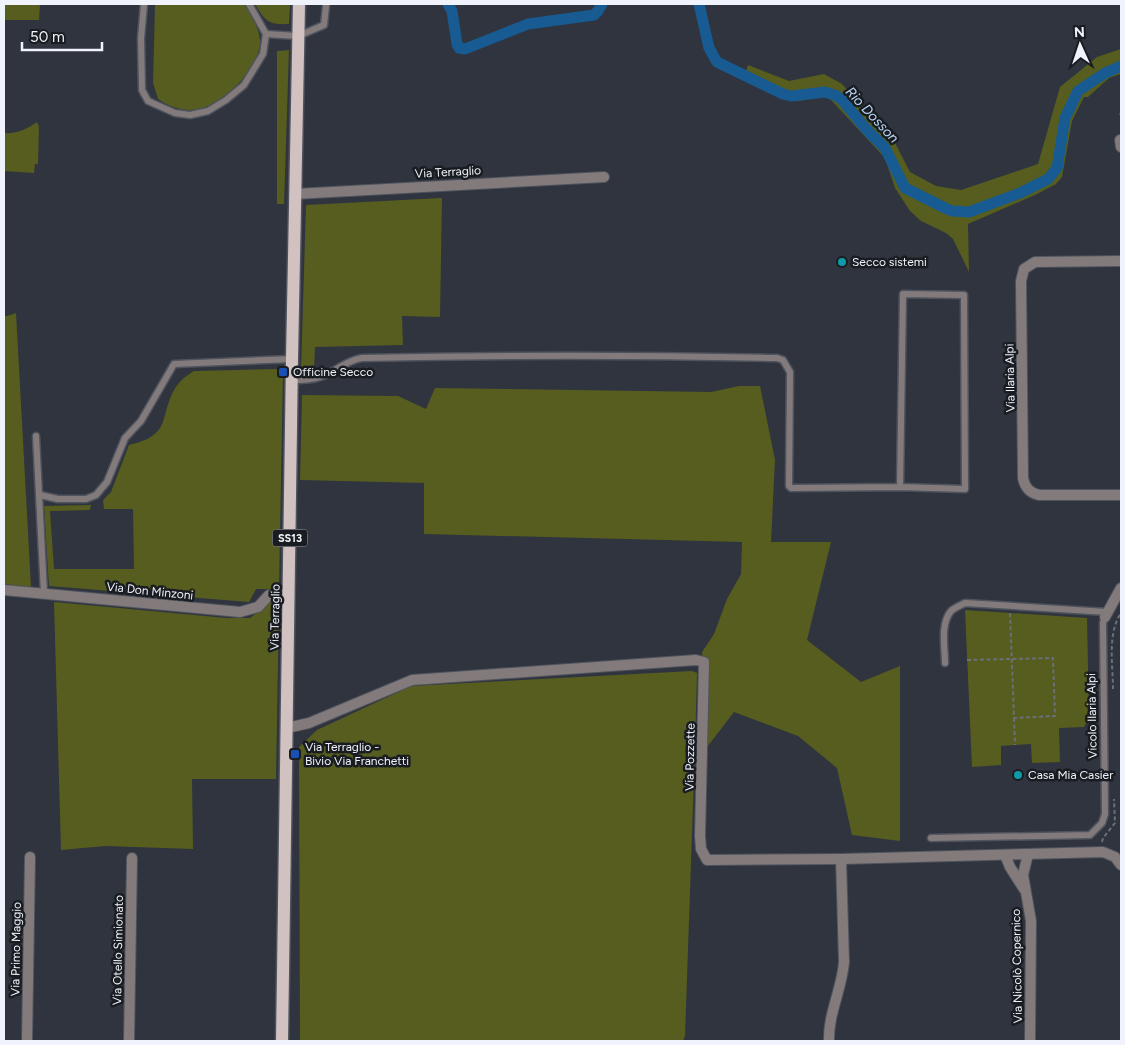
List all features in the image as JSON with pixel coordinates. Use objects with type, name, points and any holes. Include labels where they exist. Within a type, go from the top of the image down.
[{"type":"main road","name":"Via Terraglio","points":[[282,1041],[299,4]]},
{"type":"street","name":"Via Terraglio","points":[[295,194],[604,176]]},
{"type":"street","name":"Via Ilaria Alpi","points":[[1121,261],[1040,261],[1030,264],[1022,273],[1021,291],[1023,478],[1026,487],[1031,492],[1039,495],[1121,496]]},
{"type":"street","name":"Vicolo Ilaria Alpi","points":[[1106,614],[1121,588]]},
{"type":"street","name":"Via Don Minzoni","points":[[4,590],[240,612],[258,607],[269,596],[289,595]]},
{"type":"street","name":"Via Pozzette","points":[[287,728],[309,723],[412,680],[696,660],[704,662],[700,836],[702,849],[707,860],[841,859],[1103,852],[1115,857],[1121,865]]},
{"type":"street","name":"Via Nicolò Copernico","points":[[1028,854],[1024,875],[1031,921],[1030,1041]]},
{"type":"street","name":"Via Nicolò Copernico","points":[[1005,855],[1010,867],[1026,891]]},
{"type":"street","name":"Via Primo Maggio","points":[[27,1041],[30,857]]},
{"type":"street","name":"Via Otello Simionato","points":[[129,1041],[132,858]]},
{"type":"street","points":[[829,1041],[828,1027],[843,975],[844,962],[841,859]]},
{"type":"lane","points":[[144,4],[141,38],[142,90],[148,101],[175,113],[190,115],[208,111],[226,100],[244,85],[263,54],[266,34],[249,4]]},
{"type":"lane","points":[[266,34],[298,36],[324,25],[326,6]]},
{"type":"lane","points":[[292,380],[324,376],[350,361],[362,358],[597,355],[777,358],[783,360],[790,372],[789,486],[791,488],[900,487],[965,489],[964,296],[903,294],[900,487]]},
{"type":"lane","points":[[40,495],[58,499],[86,499],[96,495],[107,482],[125,438],[142,421],[174,364],[292,359]]},
{"type":"lane","points":[[36,436],[44,593]]},
{"type":"lane","points":[[945,663],[945,623],[951,611],[965,603],[1106,614]]},
{"type":"lane","name":"Vicolo Ilaria Alpi","points":[[931,838],[1090,834],[1102,823],[1105,814],[1103,624],[1106,614]]},
{"type":"path","points":[[1010,606],[1015,745]]},
{"type":"path","points":[[967,660],[1053,658],[1055,716],[1014,718]]},
{"type":"green space","points":[[4,4],[40,4],[39,20],[4,20]]},
{"type":"green space","points":[[155,4],[245,4],[259,33],[258,53],[247,74],[218,101],[198,109],[187,110],[172,106],[158,99],[153,83]]},
{"type":"green space","points":[[255,4],[290,4],[289,24],[276,24],[268,21]]},
{"type":"green space","points":[[1121,49],[1121,74],[1109,78],[1088,97],[1084,97],[1072,121],[1062,177],[1056,184],[968,224],[969,272],[953,239],[946,233],[921,221],[910,211],[895,188],[885,158],[832,101],[828,98],[820,97],[799,101],[745,75],[748,65],[789,81],[824,74],[842,84],[893,139],[910,172],[936,186],[961,190],[1038,164],[1060,87],[1097,57]]},
{"type":"green space","points":[[289,50],[284,204],[277,204],[277,51]]},
{"type":"green space","points":[[37,122],[39,127],[38,164],[35,164],[34,173],[4,171],[4,133],[22,130]]},
{"type":"green space","points":[[442,198],[440,317],[402,316],[403,345],[315,347],[314,369],[301,370],[306,205]]},
{"type":"green space","points":[[16,313],[31,587],[4,584],[4,317]]},
{"type":"green space","points":[[276,369],[283,373],[279,589],[256,589],[249,602],[49,586],[44,506],[91,505],[90,510],[50,511],[54,569],[134,569],[133,509],[104,509],[103,500],[111,492],[129,445],[155,434],[162,423],[174,390],[187,375],[194,371]]},
{"type":"green space","points":[[739,386],[760,386],[775,460],[771,542],[831,542],[807,640],[861,682],[900,666],[900,841],[852,835],[837,768],[798,736],[734,712],[704,751],[705,686],[702,652],[714,634],[727,599],[741,574],[742,542],[424,534],[424,483],[300,480],[302,395],[398,396],[426,409],[435,388],[711,392]]},
{"type":"green space","points":[[54,602],[226,618],[250,618],[270,602],[275,602],[279,605],[276,779],[192,779],[193,849],[105,846],[61,850]]},
{"type":"green space","points":[[965,610],[1087,618],[1089,717],[1084,727],[1059,728],[1060,762],[1032,763],[1031,744],[1001,746],[1001,765],[972,767]]},
{"type":"green space","points":[[692,671],[697,673],[685,1036],[683,1041],[300,1041],[299,747],[317,730],[411,686]]},
{"type":"waterway","name":"Rio Dosson","points":[[448,4],[452,11],[457,44],[459,48],[465,49],[528,24],[594,15],[602,4]]},
{"type":"waterway","name":"Rio Dosson","points":[[699,4],[709,48],[717,62],[783,94],[791,96],[825,92],[837,96],[885,148],[905,188],[952,211],[969,212],[1020,193],[1048,179],[1057,168],[1065,118],[1078,91],[1105,73],[1121,66]]},
{"type":"place","name":"Secco sistemi","points":[[842,262]]},
{"type":"place","name":"Officine Secco","points":[[283,372]]},
{"type":"place","name":"Via Terraglio - Bivio Via Franchetti","points":[[295,754]]},
{"type":"place","name":"Casa Mia Casier","points":[[1018,775]]}]
